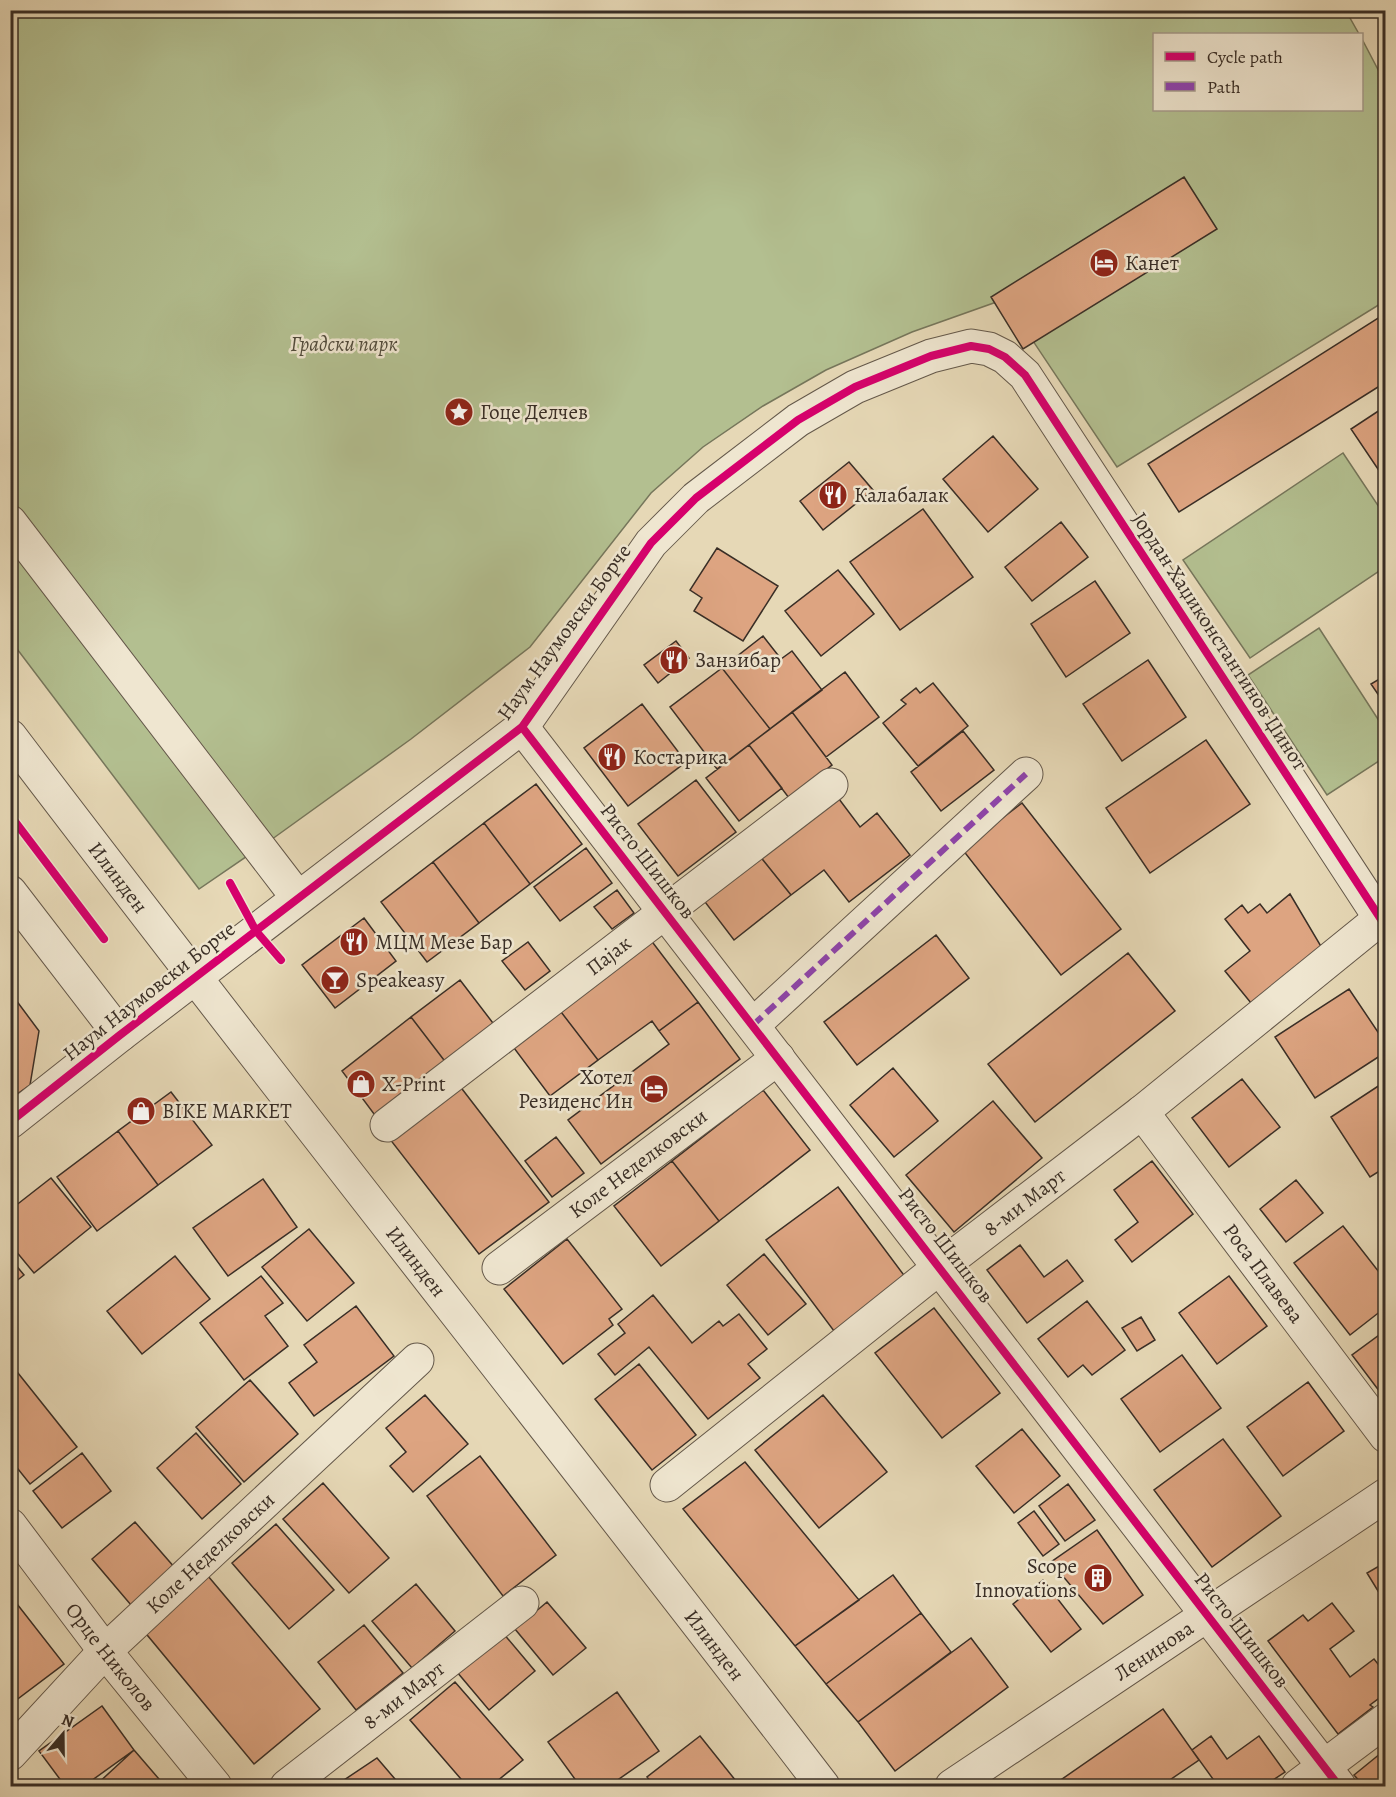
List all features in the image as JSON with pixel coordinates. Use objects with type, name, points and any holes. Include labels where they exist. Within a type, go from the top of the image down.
[{"type":"street","name":"Наум Наумовски Борче","points":[[10,1122],[522,727],[651,543],[696,498],[798,420],[855,387],[931,356],[971,346],[988,349],[1005,357],[1025,375]]},
{"type":"street","name":"Јордан Хаџиконстантинов Џинот","points":[[1025,375],[1383,922]]},
{"type":"street","points":[[10,522],[298,898]]},
{"type":"street","name":"Ристо Шишков","points":[[522,727],[1332,1777]]},
{"type":"street","name":"Илинден","points":[[10,736],[195,978],[614,1514],[823,1786]]},
{"type":"street","points":[[753,1025],[1026,774]]},
{"type":"street","name":"Пајак","points":[[387,1125],[831,785]]},
{"type":"street","points":[[10,892],[120,1035]]},
{"type":"street","name":"8-ми Март","points":[[667,1485],[940,1267],[1142,1112],[1383,922]]},
{"type":"street","name":"Коле Неделковски","points":[[499,1268],[778,1058]]},
{"type":"street","name":"Роса Плавева","points":[[1142,1112],[1386,1436]]},
{"type":"street","name":"Коле Неделковски","points":[[10,1754],[105,1651],[417,1360]]},
{"type":"street","name":"Ленинова","points":[[952,1786],[1386,1495]]},
{"type":"street","name":"Орце Николов","points":[[10,1525],[105,1651],[215,1786]]},
{"type":"street","name":"8-ми Март","points":[[287,1786],[522,1604]]},
{"type":"street","points":[[1298,1786],[1332,1777],[1386,1720]]},
{"type":"green space","name":"Градски парк","points":[[11,11],[1346,11],[1358,33],[1153,33],[1153,111],[1363,111],[1363,41],[1385,83],[1385,301],[1117,467],[1005,299],[912,332],[826,370],[763,406],[703,447],[651,493],[530,647],[411,739],[199,889],[11,641]]},
{"type":"green space","points":[[1343,453],[1385,516],[1385,567],[1250,658],[1183,560]]},
{"type":"green space","points":[[1319,628],[1385,730],[1385,757],[1327,795],[1248,675]]},
{"type":"building","name":"Канет","points":[[1184,177],[1217,229],[1023,349],[991,297]]},
{"type":"building","points":[[1386,313],[1386,382],[1179,512],[1148,464]]},
{"type":"building","points":[[1386,406],[1386,481],[1351,429]]},
{"type":"building","points":[[993,436],[1038,489],[988,532],[943,479]]},
{"type":"building","points":[[849,462],[873,490],[823,530],[800,501]]},
{"type":"building","points":[[923,509],[973,577],[900,630],[850,562]]},
{"type":"building","points":[[1061,522],[1088,557],[1032,601],[1005,567]]},
{"type":"building","points":[[717,548],[778,586],[743,641],[694,611],[702,598],[690,590]]},
{"type":"building","points":[[838,570],[874,614],[821,656],[785,611]]},
{"type":"building","points":[[1095,581],[1130,633],[1066,677],[1031,624]]},
{"type":"building","points":[[763,636],[781,659],[792,651],[822,690],[770,729],[722,668]]},
{"type":"building","points":[[676,641],[689,658],[658,683],[644,665]]},
{"type":"building","points":[[1148,660],[1186,717],[1122,761],[1083,704]]},
{"type":"building","points":[[722,668],[770,729],[717,769],[670,707]]},
{"type":"building","points":[[845,672],[879,717],[826,757],[792,712]]},
{"type":"building","points":[[1386,675],[1386,706],[1371,684]]},
{"type":"building","points":[[933,683],[968,726],[918,766],[883,723],[906,704],[901,700],[916,688],[920,693]]},
{"type":"building","points":[[642,704],[686,762],[628,806],[584,748]]},
{"type":"building","points":[[792,712],[832,765],[789,798],[749,745]]},
{"type":"building","points":[[963,731],[994,770],[941,811],[911,772]]},
{"type":"building","points":[[1206,740],[1250,804],[1150,873],[1106,808]]},
{"type":"building","points":[[749,745],[782,788],[739,821],[706,778]]},
{"type":"building","points":[[696,780],[736,832],[678,876],[638,824]]},
{"type":"building","points":[[536,784],[582,844],[530,884],[484,823]]},
{"type":"building","points":[[836,795],[860,827],[877,813],[910,855],[849,902],[824,870],[791,895],[759,855]]},
{"type":"building","points":[[1022,803],[1121,929],[1061,975],[962,849]]},
{"type":"building","points":[[484,823],[530,884],[479,923],[433,862]]},
{"type":"building","points":[[586,848],[612,883],[560,921],[534,887]]},
{"type":"building","points":[[759,855],[791,895],[734,940],[702,898]]},
{"type":"building","points":[[433,862],[479,923],[427,962],[381,902]]},
{"type":"building","points":[[617,890],[634,913],[612,929],[594,907]]},
{"type":"building","points":[[1290,894],[1322,948],[1251,1003],[1225,971],[1250,951],[1225,919],[1242,905],[1248,913],[1260,904],[1267,913]]},
{"type":"building","points":[[364,918],[396,961],[335,1008],[302,965]]},
{"type":"building","points":[[936,935],[969,978],[857,1065],[824,1022]]},
{"type":"building","points":[[650,939],[698,1002],[659,1031],[652,1021],[598,1060],[558,1008]]},
{"type":"building","points":[[528,942],[550,971],[525,990],[502,961]]},
{"type":"building","points":[[1128,953],[1175,1011],[1035,1122],[988,1064]]},
{"type":"building","points":[[460,980],[496,1027],[447,1064],[411,1017]]},
{"type":"building","points":[[1349,989],[1386,1044],[1386,1052],[1315,1098],[1275,1037]]},
{"type":"building","points":[[10,992],[39,1031],[30,1085],[10,1099]]},
{"type":"building","name":"Хотел Резиденс Ин","points":[[698,1002],[740,1059],[601,1164],[568,1120],[669,1044],[659,1031]]},
{"type":"building","points":[[558,1008],[598,1060],[550,1096],[511,1044]]},
{"type":"building","points":[[411,1017],[447,1064],[377,1118],[342,1071]]},
{"type":"building","points":[[893,1068],[938,1121],[894,1157],[850,1105]]},
{"type":"building","points":[[1242,1079],[1280,1127],[1229,1167],[1192,1118]]},
{"type":"building","points":[[1386,1081],[1386,1167],[1370,1177],[1331,1117]]},
{"type":"building","points":[[459,1085],[549,1202],[479,1254],[389,1138]]},
{"type":"building","points":[[763,1090],[810,1150],[719,1221],[672,1161]]},
{"type":"building","points":[[171,1092],[212,1145],[158,1185],[118,1131]]},
{"type":"building","points":[[993,1101],[1042,1158],[954,1232],[906,1175]]},
{"type":"building","points":[[118,1131],[158,1185],[97,1231],[57,1177]]},
{"type":"building","points":[[556,1137],[584,1173],[552,1197],[525,1161]]},
{"type":"building","points":[[672,1161],[719,1221],[661,1266],[614,1206]]},
{"type":"building","points":[[1152,1161],[1193,1214],[1132,1262],[1115,1240],[1138,1222],[1114,1190]]},
{"type":"building","points":[[51,1178],[91,1227],[34,1273],[10,1244],[10,1210]]},
{"type":"building","points":[[263,1179],[297,1227],[228,1276],[193,1228]]},
{"type":"building","points":[[1296,1180],[1323,1213],[1286,1242],[1260,1209]]},
{"type":"building","points":[[838,1187],[909,1282],[837,1335],[766,1240]]},
{"type":"building","points":[[1343,1226],[1386,1281],[1386,1307],[1350,1335],[1294,1263]]},
{"type":"building","points":[[309,1229],[354,1283],[307,1321],[262,1267]]},
{"type":"building","points":[[567,1239],[622,1309],[609,1319],[613,1325],[563,1364],[504,1289]]},
{"type":"building","points":[[1020,1245],[1044,1277],[1067,1260],[1083,1281],[1027,1323],[987,1270]]},
{"type":"building","points":[[764,1254],[806,1304],[768,1335],[727,1285]]},
{"type":"building","points":[[175,1256],[210,1299],[142,1354],[107,1311]]},
{"type":"building","points":[[10,1258],[24,1275],[10,1286]]},
{"type":"building","points":[[261,1276],[283,1303],[265,1316],[288,1346],[244,1380],[200,1323]]},
{"type":"building","points":[[1229,1276],[1267,1326],[1217,1364],[1179,1313]]},
{"type":"building","points":[[653,1295],[692,1343],[719,1321],[723,1326],[739,1314],[767,1349],[748,1364],[760,1378],[708,1419],[649,1347],[615,1375],[598,1354],[625,1333],[618,1324]]},
{"type":"building","points":[[1087,1301],[1125,1350],[1092,1375],[1083,1365],[1068,1377],[1038,1339]]},
{"type":"building","points":[[356,1306],[394,1356],[314,1416],[289,1383],[317,1362],[304,1345]]},
{"type":"building","points":[[934,1308],[1000,1393],[942,1438],[875,1353]]},
{"type":"building","points":[[1141,1317],[1155,1340],[1137,1351],[1122,1328]]},
{"type":"building","points":[[1386,1330],[1386,1400],[1352,1355]]},
{"type":"building","points":[[1182,1355],[1221,1408],[1160,1452],[1121,1399]]},
{"type":"building","points":[[10,1363],[77,1447],[30,1484],[10,1459]]},
{"type":"building","points":[[639,1364],[696,1435],[652,1470],[595,1399]]},
{"type":"building","points":[[250,1380],[298,1434],[244,1482],[196,1427]]},
{"type":"building","points":[[1308,1382],[1344,1431],[1283,1476],[1247,1427]]},
{"type":"building","points":[[425,1395],[468,1444],[413,1492],[390,1466],[406,1452],[386,1428]]},
{"type":"building","points":[[823,1395],[887,1472],[819,1528],[755,1450]]},
{"type":"building","points":[[1022,1429],[1060,1476],[1014,1513],[976,1466]]},
{"type":"building","points":[[196,1433],[241,1484],[202,1519],[157,1468]]},
{"type":"building","points":[[1223,1439],[1281,1516],[1212,1567],[1154,1490]]},
{"type":"building","points":[[82,1453],[111,1491],[62,1528],[33,1491]]},
{"type":"building","points":[[480,1456],[556,1555],[503,1596],[427,1496]]},
{"type":"building","points":[[745,1462],[859,1600],[795,1646],[683,1509]]},
{"type":"building","points":[[323,1483],[389,1558],[349,1593],[283,1519]]},
{"type":"building","points":[[1068,1484],[1095,1520],[1065,1541],[1039,1506]]},
{"type":"building","points":[[1034,1511],[1059,1544],[1043,1556],[1018,1523]]},
{"type":"building","points":[[135,1522],[175,1568],[131,1605],[92,1559]]},
{"type":"building","points":[[276,1524],[334,1590],[289,1629],[232,1563]]},
{"type":"building","name":"Scope Innovations","points":[[1097,1530],[1143,1595],[1103,1624],[1051,1562]]},
{"type":"building","points":[[1386,1562],[1386,1604],[1367,1573]]},
{"type":"building","points":[[893,1575],[921,1613],[826,1684],[795,1646]]},
{"type":"building","points":[[208,1576],[320,1709],[254,1764],[143,1630]]},
{"type":"building","points":[[1043,1580],[1081,1629],[1051,1652],[1013,1604]]},
{"type":"building","points":[[416,1584],[455,1631],[412,1668],[372,1621]]},
{"type":"building","points":[[10,1595],[64,1664],[11,1704],[10,1703]]},
{"type":"building","points":[[547,1602],[586,1648],[553,1675],[515,1629]]},
{"type":"building","points":[[1332,1603],[1354,1631],[1330,1649],[1350,1677],[1374,1659],[1386,1674],[1386,1693],[1370,1705],[1373,1707],[1338,1734],[1268,1641],[1303,1615],[1308,1621]]},
{"type":"building","points":[[921,1613],[951,1652],[858,1722],[826,1684]]},
{"type":"building","points":[[364,1625],[403,1673],[356,1710],[318,1662]]},
{"type":"building","points":[[503,1633],[535,1671],[489,1710],[457,1672]]},
{"type":"building","points":[[971,1638],[1008,1687],[895,1771],[858,1722]]},
{"type":"building","points":[[455,1682],[523,1760],[491,1786],[467,1786],[410,1720]]},
{"type":"building","points":[[617,1692],[659,1751],[609,1786],[580,1786],[548,1742]]},
{"type":"building","points":[[102,1706],[134,1750],[84,1786],[65,1786],[39,1751]]},
{"type":"building","points":[[1163,1709],[1199,1760],[1161,1786],[1052,1786]]},
{"type":"building","points":[[700,1736],[740,1786],[654,1786],[647,1777]]},
{"type":"building","points":[[1211,1736],[1227,1759],[1259,1736],[1285,1772],[1264,1786],[1218,1786],[1192,1750]]},
{"type":"building","points":[[1386,1749],[1386,1786],[1364,1786],[1354,1775]]},
{"type":"building","points":[[134,1750],[165,1786],[95,1786]]},
{"type":"building","points":[[377,1758],[401,1786],[335,1786]]},
{"type":"marked path","points":[[753,1025],[1026,774]]},
{"type":"cycle path","points":[[10,1122],[522,727],[651,543],[696,498],[798,420],[855,387],[931,356],[971,346],[989,349],[1005,357],[1025,375],[1386,927]]},
{"type":"cycle path","points":[[522,727],[1339,1786]]},
{"type":"cycle path","points":[[10,815],[104,939]]},
{"type":"cycle path","points":[[230,883],[256,931],[281,960]]},
{"type":"place","name":"Канет","points":[[1104,263]]},
{"type":"place","name":"Гоце Делчев","points":[[459,412]]},
{"type":"place","name":"Калабалак","points":[[833,495]]},
{"type":"place","name":"Занзибар","points":[[674,660]]},
{"type":"place","name":"Костарика","points":[[612,757]]},
{"type":"place","name":"МЦМ Мезе Бар","points":[[354,942]]},
{"type":"place","name":"Speakeasy","points":[[335,980]]},
{"type":"place","name":"X-Print","points":[[361,1084]]},
{"type":"place","name":"Хотел Резиденс Ин","points":[[654,1089]]},
{"type":"place","name":"BIKE MARKET","points":[[141,1111]]},
{"type":"place","name":"Scope Innovations","points":[[1098,1578]]}]
